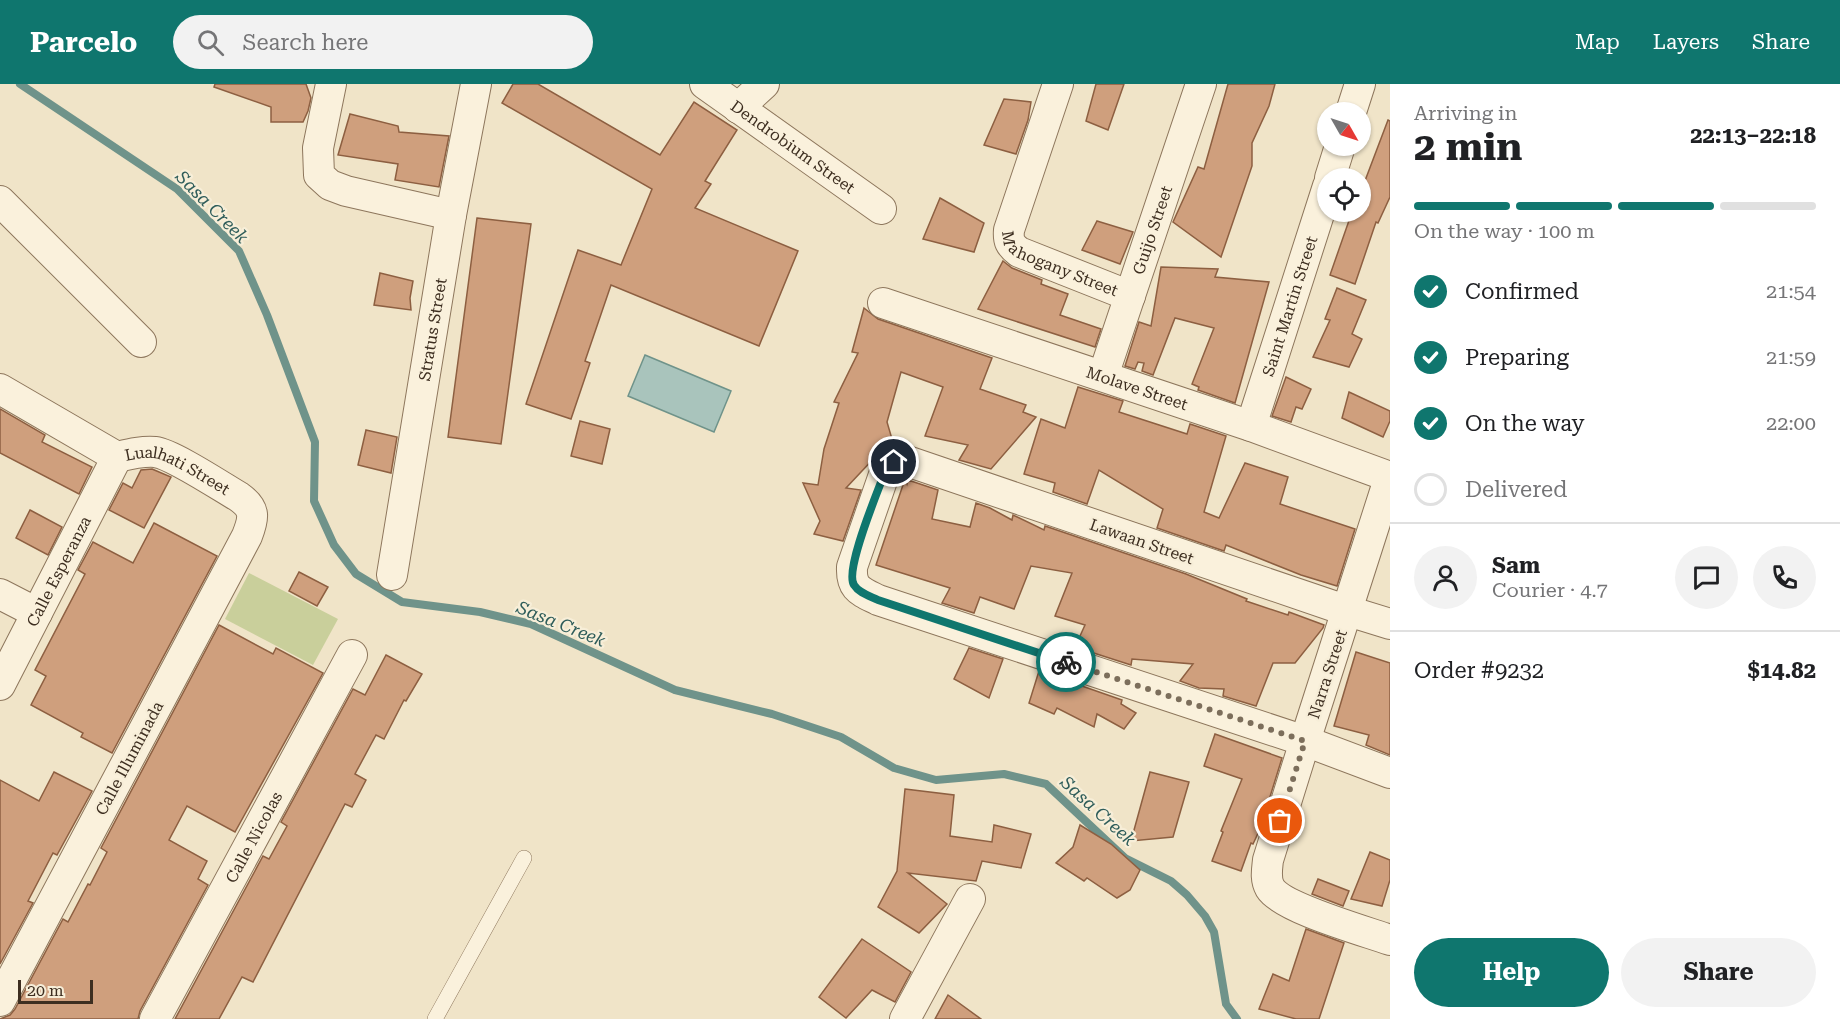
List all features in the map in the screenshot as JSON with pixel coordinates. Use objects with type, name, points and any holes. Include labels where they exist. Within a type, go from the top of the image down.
[{"type":"street","points":[[331,84],[318,148],[319,174],[330,185],[346,191],[451,215]]},
{"type":"street","name":"Stratus Street","points":[[392,575],[451,215],[476,84]]},
{"type":"street","name":"Dendrobium Street","points":[[705,84],[881,209]]},
{"type":"street","points":[[738,108],[764,84]]},
{"type":"street","name":"Mahogany Street","points":[[1058,84],[1009,230],[1008,240],[1011,246],[1019,252],[1130,296]]},
{"type":"street","name":"Guijo Street","points":[[1102,376],[1201,84]]},
{"type":"street","points":[[1354,102],[1360,84]]},
{"type":"street","points":[[0,201],[141,342]]},
{"type":"street","name":"Saint Martin Street","points":[[1251,426],[1317,220]]},
{"type":"street","name":"Molave Street","points":[[882,303],[1251,426],[1390,476]]},
{"type":"street","name":"Lualhati Street","points":[[0,389],[117,457],[142,452],[158,452],[239,496],[248,503],[253,513]]},
{"type":"street","name":"Calle Esperanza","points":[[0,685],[117,457]]},
{"type":"street","name":"Lawaan Street","points":[[1305,741],[878,600],[862,592],[854,586],[851,578],[852,567],[886,469],[894,462],[904,460],[915,463],[1390,624]]},
{"type":"street","name":"Narra Street","points":[[1390,476],[1268,860],[1266,877],[1274,892],[1299,908],[1390,940]]},
{"type":"street","name":"Calle Illuminada","points":[[0,1001],[247,536],[252,524],[253,513]]},
{"type":"street","points":[[0,594],[37,613]]},
{"type":"street","name":"Calle Nicolas","points":[[155,1019],[352,655]]},
{"type":"street","points":[[1305,741],[1390,772]]},
{"type":"street","points":[[905,1019],[970,899]]},
{"type":"lane","points":[[435,1019],[524,858]]},
{"type":"green space","points":[[249,573],[338,619],[313,665],[225,619]]},
{"type":"water","points":[[645,355],[731,391],[714,432],[628,396]]},
{"type":"building","points":[[215,84],[306,84],[311,98],[303,122],[271,122],[271,107],[214,87]]},
{"type":"building","points":[[513,84],[538,84],[660,155],[694,102],[737,130],[705,181],[711,184],[695,208],[798,251],[759,346],[611,285],[585,361],[590,363],[571,419],[526,404],[578,250],[621,265],[652,189],[502,103]]},
{"type":"building","points":[[1096,84],[1124,84],[1108,130],[1086,121]]},
{"type":"building","points":[[1228,84],[1275,84],[1269,106],[1252,143],[1252,166],[1221,257],[1173,222],[1198,167],[1204,169]]},
{"type":"building","points":[[1004,99],[1031,102],[1028,120],[1016,154],[984,145]]},
{"type":"building","points":[[350,114],[398,126],[399,132],[449,136],[439,187],[395,180],[398,164],[338,155]]},
{"type":"building","points":[[1388,120],[1390,121],[1390,197],[1378,223],[1376,222],[1355,284],[1330,275],[1349,222],[1371,222],[1370,168]]},
{"type":"building","points":[[940,198],[984,223],[974,252],[923,239]]},
{"type":"building","points":[[477,218],[531,224],[501,444],[448,437]]},
{"type":"building","points":[[1097,221],[1133,232],[1120,264],[1082,250]]},
{"type":"building","points":[[1003,261],[1012,268],[1042,280],[1041,284],[1068,294],[1060,315],[1101,329],[1095,347],[978,309]]},
{"type":"building","points":[[1161,267],[1218,269],[1215,277],[1269,282],[1235,403],[1198,390],[1199,387],[1192,384],[1214,328],[1175,318],[1153,375],[1142,371],[1144,363],[1138,362],[1135,369],[1125,366],[1139,322],[1151,326]]},
{"type":"building","points":[[380,273],[413,281],[410,298],[411,310],[374,305]]},
{"type":"building","points":[[1337,288],[1366,300],[1352,334],[1362,339],[1349,367],[1313,357],[1330,320],[1325,319]]},
{"type":"building","points":[[864,308],[878,319],[992,358],[980,389],[1026,405],[1023,412],[1036,417],[991,469],[959,460],[968,445],[925,436],[943,387],[901,372],[887,422],[892,439],[846,488],[861,490],[843,541],[814,534],[820,521],[803,483],[818,485],[824,449],[839,403],[834,402],[858,353],[852,352]]},
{"type":"building","points":[[1286,377],[1311,389],[1302,409],[1296,407],[1291,422],[1272,416]]},
{"type":"building","points":[[1078,387],[1123,401],[1119,412],[1187,434],[1190,424],[1226,436],[1204,512],[1219,518],[1245,463],[1288,477],[1280,504],[1355,529],[1337,586],[1301,575],[1226,545],[1224,551],[1157,528],[1163,509],[1099,470],[1087,504],[1053,492],[1055,483],[1024,474],[1041,419],[1065,428]]},
{"type":"building","points":[[1349,392],[1390,411],[1390,421],[1383,437],[1342,418]]},
{"type":"building","points":[[0,409],[45,435],[42,442],[92,467],[79,494],[0,453]]},
{"type":"building","points":[[580,421],[610,429],[602,464],[571,456]]},
{"type":"building","points":[[366,430],[397,437],[391,473],[358,465]]},
{"type":"building","points":[[152,469],[171,477],[144,528],[109,510],[123,483],[132,488],[141,470]]},
{"type":"building","points":[[905,479],[907,484],[908,480],[938,490],[932,519],[970,527],[976,503],[1012,520],[1013,515],[1044,530],[1045,526],[1186,574],[1247,599],[1246,601],[1288,615],[1289,612],[1324,625],[1323,628],[1295,663],[1273,663],[1256,706],[1223,696],[1224,689],[1199,688],[1180,681],[1193,664],[1132,659],[1131,665],[1075,647],[1085,625],[1055,616],[1072,573],[1031,566],[1014,609],[980,597],[974,613],[942,603],[950,588],[876,565]]},
{"type":"building","points":[[30,510],[62,527],[48,555],[16,538]]},
{"type":"building","points":[[154,523],[217,556],[112,753],[81,737],[83,733],[31,705],[46,676],[35,670],[85,574],[78,570],[93,542],[133,563]]},
{"type":"building","points":[[299,572],[328,587],[317,606],[289,591]]},
{"type":"building","points":[[219,625],[273,654],[276,648],[323,673],[235,832],[187,806],[169,840],[207,861],[198,879],[208,885],[140,1011],[138,1019],[0,1019],[10,1015],[15,1009],[63,919],[68,922],[88,884],[90,885],[107,852],[101,848]]},
{"type":"building","points":[[969,648],[1003,659],[989,698],[954,679]]},
{"type":"building","points":[[1356,652],[1390,663],[1390,755],[1366,745],[1369,735],[1334,726]]},
{"type":"building","points":[[386,655],[422,674],[406,701],[404,700],[384,739],[376,735],[355,774],[366,780],[352,807],[345,804],[253,982],[242,977],[219,1019],[175,1019],[263,856],[269,859],[287,826],[281,822],[353,689],[365,695]]},
{"type":"building","points":[[1039,671],[1122,700],[1121,704],[1136,713],[1124,729],[1097,714],[1094,727],[1057,708],[1054,714],[1029,703]]},
{"type":"building","points":[[1215,734],[1282,758],[1260,829],[1253,844],[1251,843],[1241,871],[1212,861],[1223,832],[1221,831],[1242,779],[1204,766]]},
{"type":"building","points":[[54,772],[92,791],[57,855],[53,853],[28,901],[33,903],[0,964],[0,780],[39,801]]},
{"type":"building","points":[[1150,772],[1189,782],[1173,837],[1131,841]]},
{"type":"building","points":[[905,789],[954,795],[950,836],[992,842],[994,825],[1031,834],[1021,868],[982,861],[976,881],[908,873],[947,904],[919,933],[878,907],[897,871]]},
{"type":"building","points":[[1080,825],[1111,844],[1140,870],[1130,890],[1117,898],[1087,878],[1084,881],[1056,863],[1073,847]]},
{"type":"building","points":[[1370,852],[1390,860],[1390,880],[1382,906],[1351,899]]},
{"type":"building","points":[[1318,879],[1349,891],[1343,906],[1312,894]]},
{"type":"building","points":[[1306,929],[1344,943],[1319,1019],[1296,1019],[1259,1009],[1273,974],[1289,981]]},
{"type":"building","points":[[862,939],[911,972],[895,1002],[872,990],[846,1018],[819,997]]},
{"type":"building","points":[[948,995],[981,1019],[935,1019]]},
{"type":"waterway","name":"Sasa Creek","points":[[20,84],[177,189],[239,251],[267,315],[315,442],[314,501],[334,545],[356,574],[402,602],[480,612],[531,624],[675,690],[772,714],[841,737],[894,768],[936,780],[1004,774],[1046,784],[1125,858],[1171,881],[1205,916],[1214,932],[1226,1004],[1237,1019]]},
{"type":"way so far","points":[[1066,662],[1305,741],[1280,821]]},
{"type":"route","points":[[894,462],[886,469],[859,544],[852,567],[851,578],[854,586],[878,600],[1066,662]]}]
